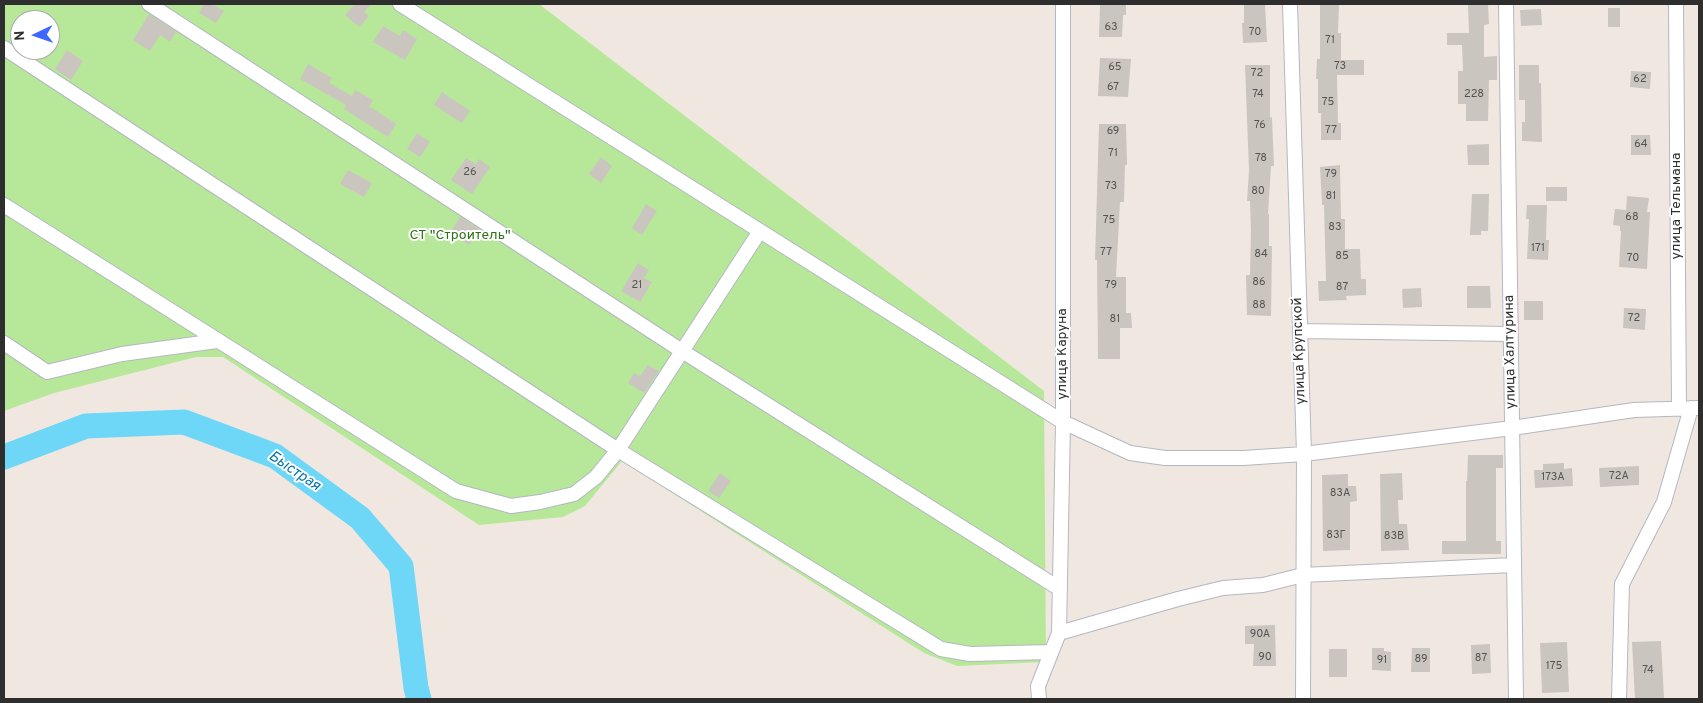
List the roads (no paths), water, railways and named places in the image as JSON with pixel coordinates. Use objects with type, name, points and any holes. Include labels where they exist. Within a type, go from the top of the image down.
[{"type":"street","points":[[149,4],[682,351],[1060,589]]},
{"type":"street","points":[[400,4],[1063,422],[1130,453],[1165,458],[1242,458],[1304,454],[1512,428],[1634,410],[1690,408]]},
{"type":"street","name":"улица Каруна","points":[[1037,695],[1059,633],[1063,422],[1063,4]]},
{"type":"street","name":"улица Крупской","points":[[1290,4],[1304,454],[1303,699]]},
{"type":"street","name":"улица Халтурина","points":[[1506,4],[1516,699]]},
{"type":"street","name":"улица Тельмана","points":[[1619,699],[1622,584],[1664,502],[1690,408],[1676,4]]},
{"type":"street","points":[[4,48],[618,450],[941,649],[970,654],[1051,652]]},
{"type":"street","points":[[4,205],[456,491],[511,506],[574,494],[596,477],[618,450],[760,231]]},
{"type":"street","points":[[1300,331],[1511,334]]},
{"type":"street","points":[[4,343],[47,372],[122,354],[217,341]]},
{"type":"street","points":[[1059,633],[1223,588],[1263,584],[1303,575],[1513,565]]},
{"type":"waterway","name":"Быстрая","points":[[4,457],[86,426],[184,422],[275,456],[360,518],[401,566],[419,699]]},
{"type":"park label","name":"СТ \"Строитель\"","points":[[460,236]]}]
